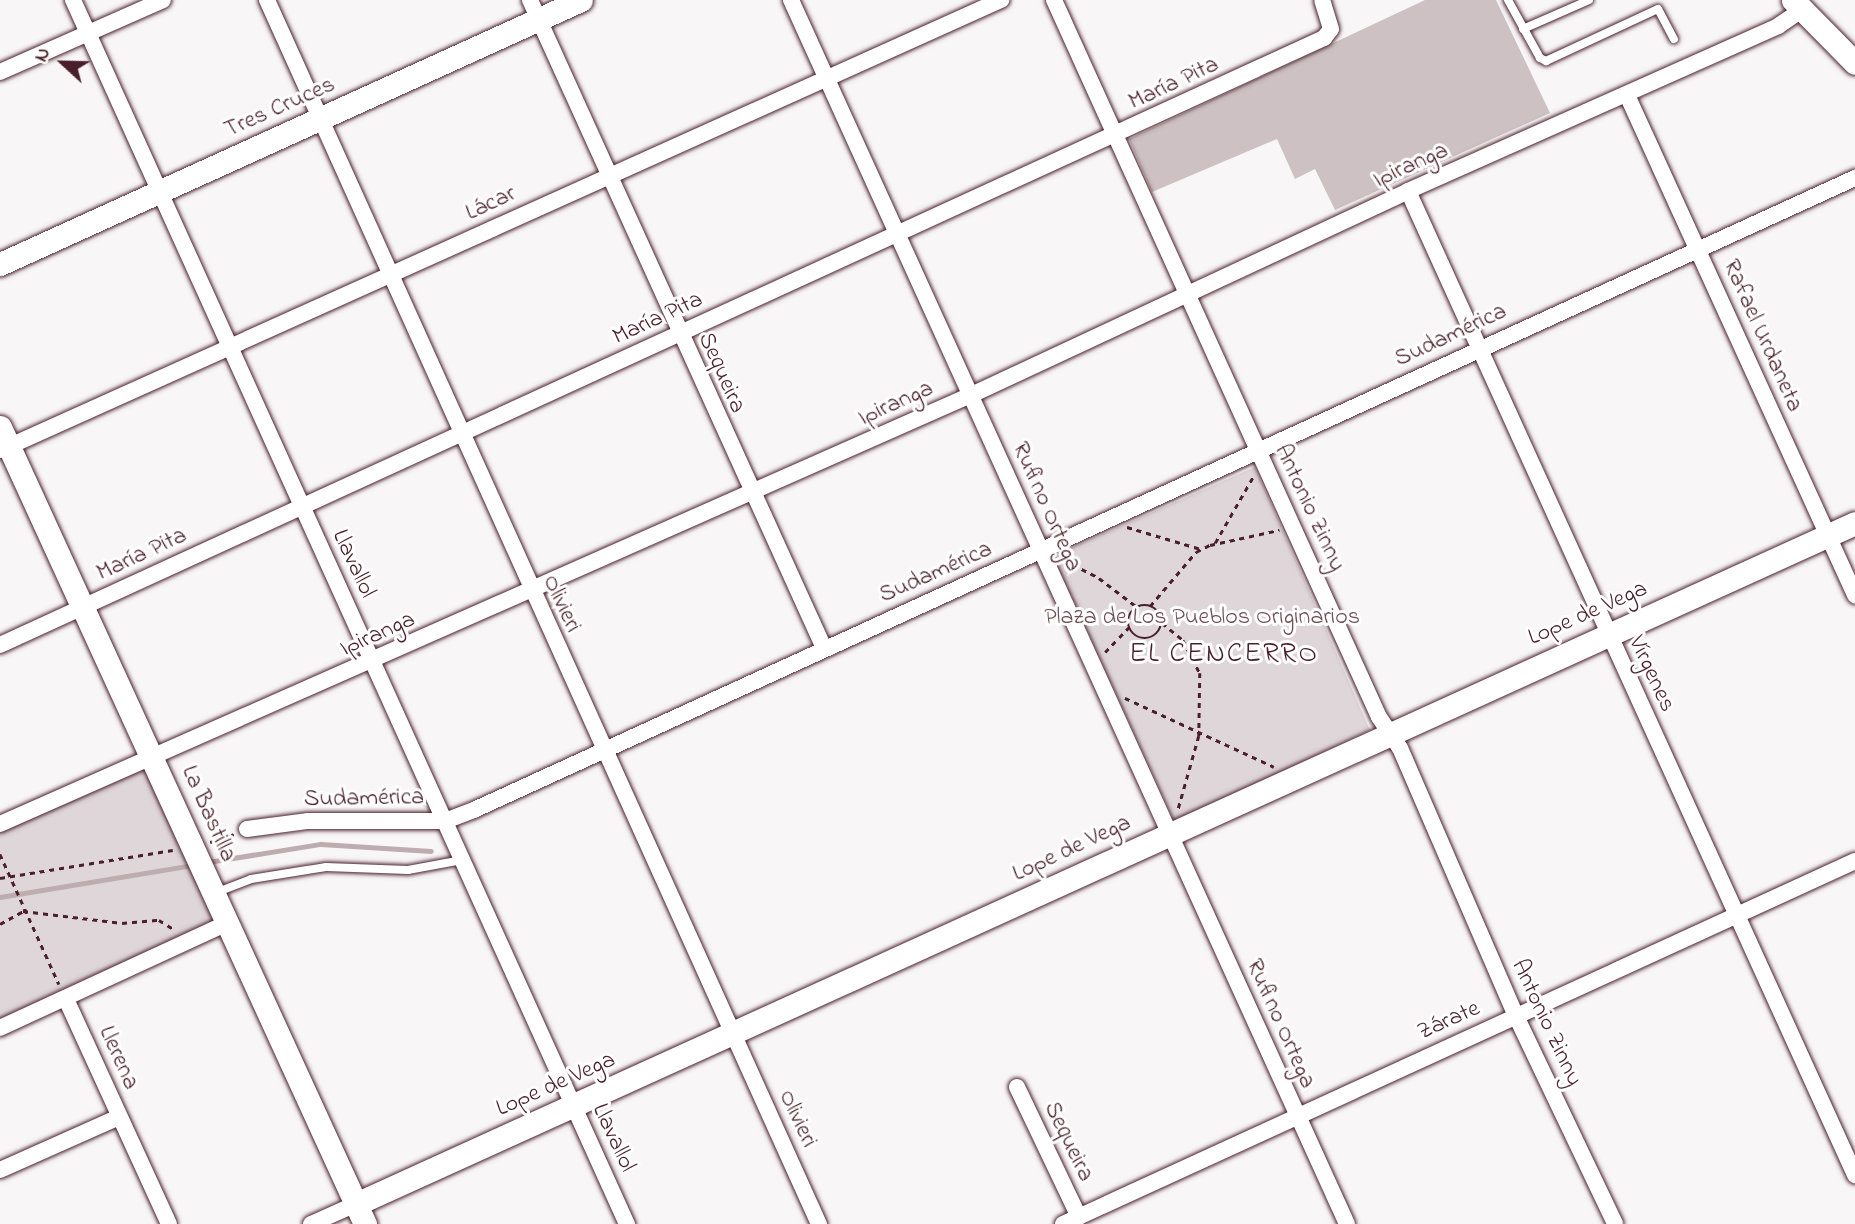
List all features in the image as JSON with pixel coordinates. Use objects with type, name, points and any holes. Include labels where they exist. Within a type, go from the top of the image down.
[{"type":"street","name":"Llavallol","points":[[73,0],[627,1224]]},
{"type":"street","points":[[0,72],[163,0]]},
{"type":"street","name":"Olivieri","points":[[267,0],[530,592],[819,1224]]},
{"type":"street","name":"Tres Cruces","points":[[0,264],[320,119],[534,10],[581,0]]},
{"type":"street","name":"Rufino Ortega","points":[[791,0],[1347,1224]]},
{"type":"street","name":"Lácar","points":[[3,441],[232,348],[608,176],[826,82],[1001,0]]},
{"type":"street","name":"Antonio Zinny","points":[[1054,0],[1261,458],[1389,732],[1401,748],[1516,1016],[1615,1224]]},
{"type":"street","name":"María Pita","points":[[0,645],[1324,38],[1331,29],[1322,0]]},
{"type":"street","points":[[1798,5],[1855,63]]},
{"type":"street","name":"Ipiranga","points":[[0,824],[373,663],[971,395],[1408,191],[1779,26],[1798,5]]},
{"type":"street","name":"Sequeira","points":[[534,10],[678,334],[824,648]]},
{"type":"street","name":"Rafael Urdaneta","points":[[1627,95],[1855,595]]},
{"type":"street","name":"Sudamérica","points":[[247,829],[308,821],[445,821],[1110,519],[1261,458],[1477,348],[1855,178]]},
{"type":"street","name":"Vírgenes","points":[[1408,191],[1477,348],[1855,1175]]},
{"type":"street","name":"La Bastilla","points":[[3,441],[84,606],[360,1214]]},
{"type":"street","name":"Lope de Vega","points":[[311,1224],[360,1214],[573,1107],[1389,732],[1855,523]]},
{"type":"street","name":"Zárate","points":[[1063,1224],[1855,861]]},
{"type":"street","points":[[0,1028],[229,922]]},
{"type":"street","name":"Llerena","points":[[66,999],[169,1224]]},
{"type":"street","name":"Sequeira","points":[[1017,1087],[1079,1217]]},
{"type":"street","points":[[0,1170],[119,1117]]},
{"type":"lane","points":[[1508,0],[1523,29],[1546,61],[1658,9]]},
{"type":"lane","points":[[1523,29],[1589,0]]},
{"type":"lane","points":[[1654,0],[1674,39]]},
{"type":"lane","points":[[203,867],[251,879],[326,867],[408,870],[462,860]]},
{"type":"path","points":[[1215,543],[1261,458]]},
{"type":"path","points":[[1110,519],[1201,549]]},
{"type":"path","points":[[1093,665],[1129,626],[1130,614],[1138,607],[1150,606],[1178,569],[1201,549],[1215,543],[1294,529]]},
{"type":"path","points":[[1041,550],[1099,578],[1138,607]]},
{"type":"path","points":[[1150,606],[1162,623],[1183,640],[1200,673],[1199,734],[1169,833]]},
{"type":"path","points":[[1129,626],[1137,637],[1148,639],[1157,634],[1162,623]]},
{"type":"path","points":[[1110,701],[1137,701],[1199,734],[1293,776]]},
{"type":"path","points":[[0,878],[203,867],[247,829]]},
{"type":"path","points":[[0,854],[14,876],[20,904],[66,999]]},
{"type":"path","points":[[0,924],[23,911],[121,923],[159,920],[191,939]]},
{"type":"green space","name":"Plaza de Los Pueblos Originarios","points":[[1255,467],[1370,730],[1175,822],[1053,556]]},
{"type":"green space","points":[[154,759],[229,922],[0,1028],[0,824]]},
{"type":"building","points":[[1425,0],[1496,0],[1550,113],[1335,210],[1315,169],[1295,179],[1277,139],[1152,192],[1129,139]]},
{"type":"waterway","points":[[208,862],[321,844],[431,851]]},
{"type":"waterway","points":[[0,897],[193,865]]},
{"type":"district","name":"EL CENCERRO","points":[[1224,655]]}]
